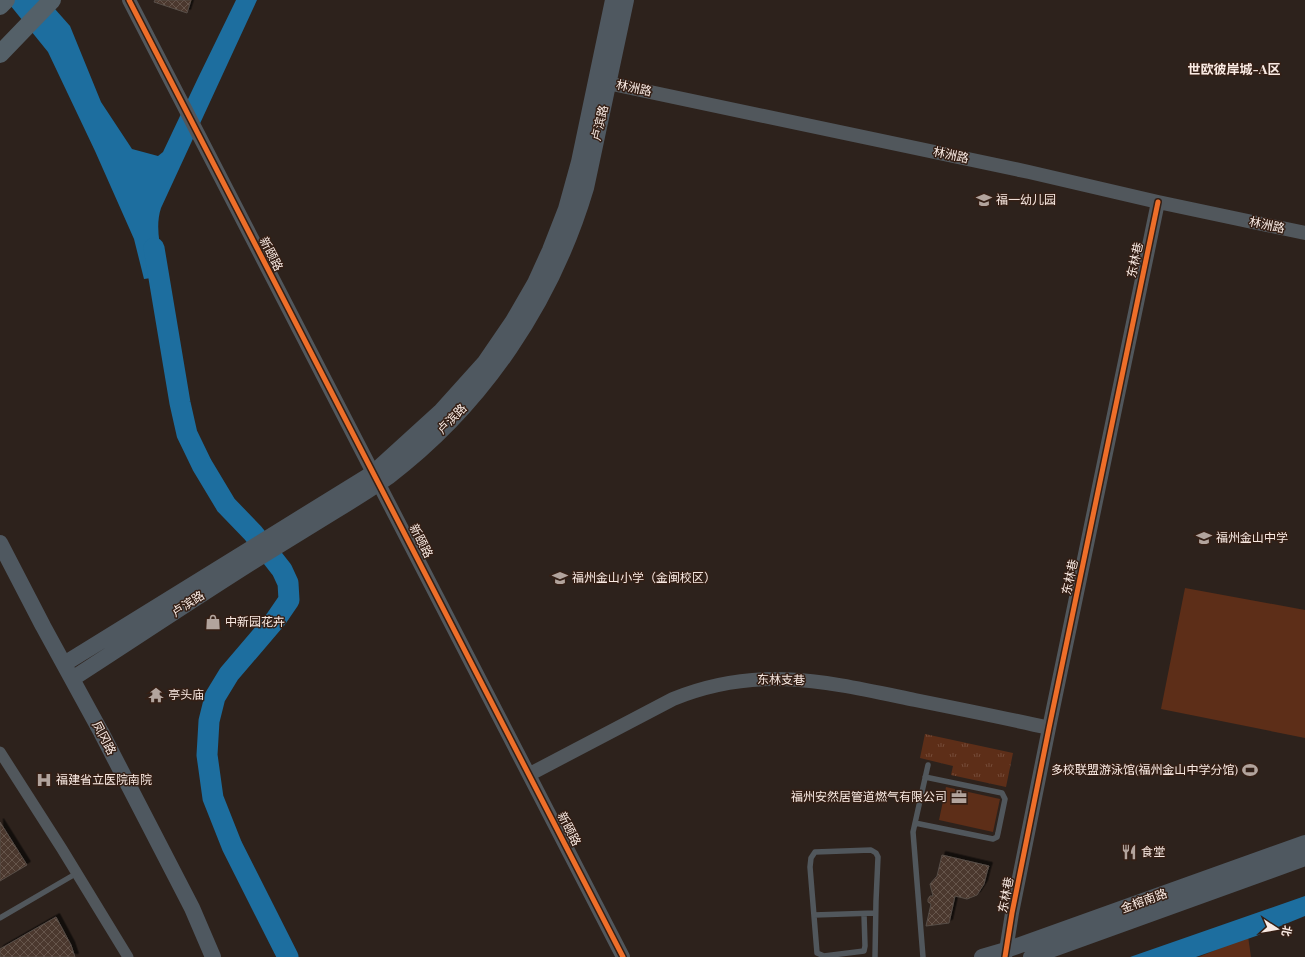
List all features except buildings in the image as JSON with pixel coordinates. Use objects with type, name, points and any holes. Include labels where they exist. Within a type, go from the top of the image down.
[{"type":"main road","points":[[0,6],[6,0]]},
{"type":"main road","points":[[0,54],[52,0]]},
{"type":"main road","points":[[602,82],[613,0]]},
{"type":"main road","name":"卢滨路","points":[[72,679],[242,561],[422,448],[464,407],[489,377],[527,323],[558,264],[578,213],[586,188],[602,82],[626,0]]},
{"type":"main road","name":"凤冈路","points":[[0,543],[101,732],[192,908],[214,957]]},
{"type":"main road","points":[[64,664],[242,561]]},
{"type":"main road","name":"金榕南路","points":[[982,957],[1006,953],[1305,843]]},
{"type":"main road","name":"金榕南路","points":[[1031,957],[1305,858]]},
{"type":"street","name":"新颐路","points":[[130,0],[198,136],[530,774],[623,957]]},
{"type":"street","name":"林洲路","points":[[602,82],[1029,172],[1158,202],[1305,233]]},
{"type":"street","name":"东林巷","points":[[1006,953],[1012,913],[1049,728],[1158,202]]},
{"type":"street","name":"东林支巷","points":[[530,774],[673,699],[698,690],[726,683],[758,678],[792,679],[834,684],[1049,728]]},
{"type":"street","points":[[0,752],[77,873],[128,957]]},
{"type":"lane","points":[[922,957],[913,832],[928,765]]},
{"type":"lane","points":[[915,823],[993,839],[997,837],[998,833],[1005,799],[1002,794],[925,777]]},
{"type":"lane","points":[[864,914],[866,941],[864,951],[824,956],[817,953],[810,867],[811,858],[815,852],[871,850],[876,853],[878,857],[875,913],[875,957]]},
{"type":"lane","points":[[0,918],[77,873]]},
{"type":"lane","points":[[814,915],[875,913]]},
{"type":"green space","points":[[1185,588],[1305,610],[1305,738],[1161,709]]},
{"type":"green space","points":[[925,734],[1013,753],[1006,787],[951,775],[953,766],[920,758]]},
{"type":"green space","points":[[946,787],[1000,799],[993,832],[939,820]]},
{"type":"green space","points":[[1248,936],[1251,957],[1199,957]]},
{"type":"water","points":[[6,0],[47,0],[70,26],[101,102],[132,149],[158,156],[163,152],[236,0],[257,0],[161,208],[158,233],[166,276],[144,279],[134,239],[95,151],[48,52]]},
{"type":"water","points":[[1305,896],[1305,916],[1256,936],[1196,957],[1130,957]]},
{"type":"waterway","points":[[154,248],[180,403],[187,434],[202,465],[226,505],[253,533],[282,570],[288,583],[289,600],[276,619],[229,674],[215,697],[209,721],[207,755],[213,798],[232,846],[288,957]]},
{"type":"cycle path","points":[[129,0],[623,957]]},
{"type":"cycle path","points":[[1005,957],[1012,913],[1049,728],[1158,202]]},
{"type":"place","name":"福一幼儿园","points":[[984,200]]},
{"type":"place","name":"福州金山中学","points":[[1204,538]]},
{"type":"place","name":"福州金山小学（金闽校区）","points":[[560,578]]},
{"type":"place","name":"中新园花卉","points":[[213,622]]},
{"type":"place","name":"亭头庙","points":[[156,695]]},
{"type":"place","name":"多校联盟游泳馆(福州金山中学分馆)","points":[[1250,770]]},
{"type":"place","name":"福建省立医院南院","points":[[44,780]]},
{"type":"place","name":"福州安然居管道燃气有限公司","points":[[959,797]]},
{"type":"place","name":"食堂","points":[[1129,852]]},
{"type":"district","name":"世欧彼岸城-A区","points":[[1234,69]]}]
